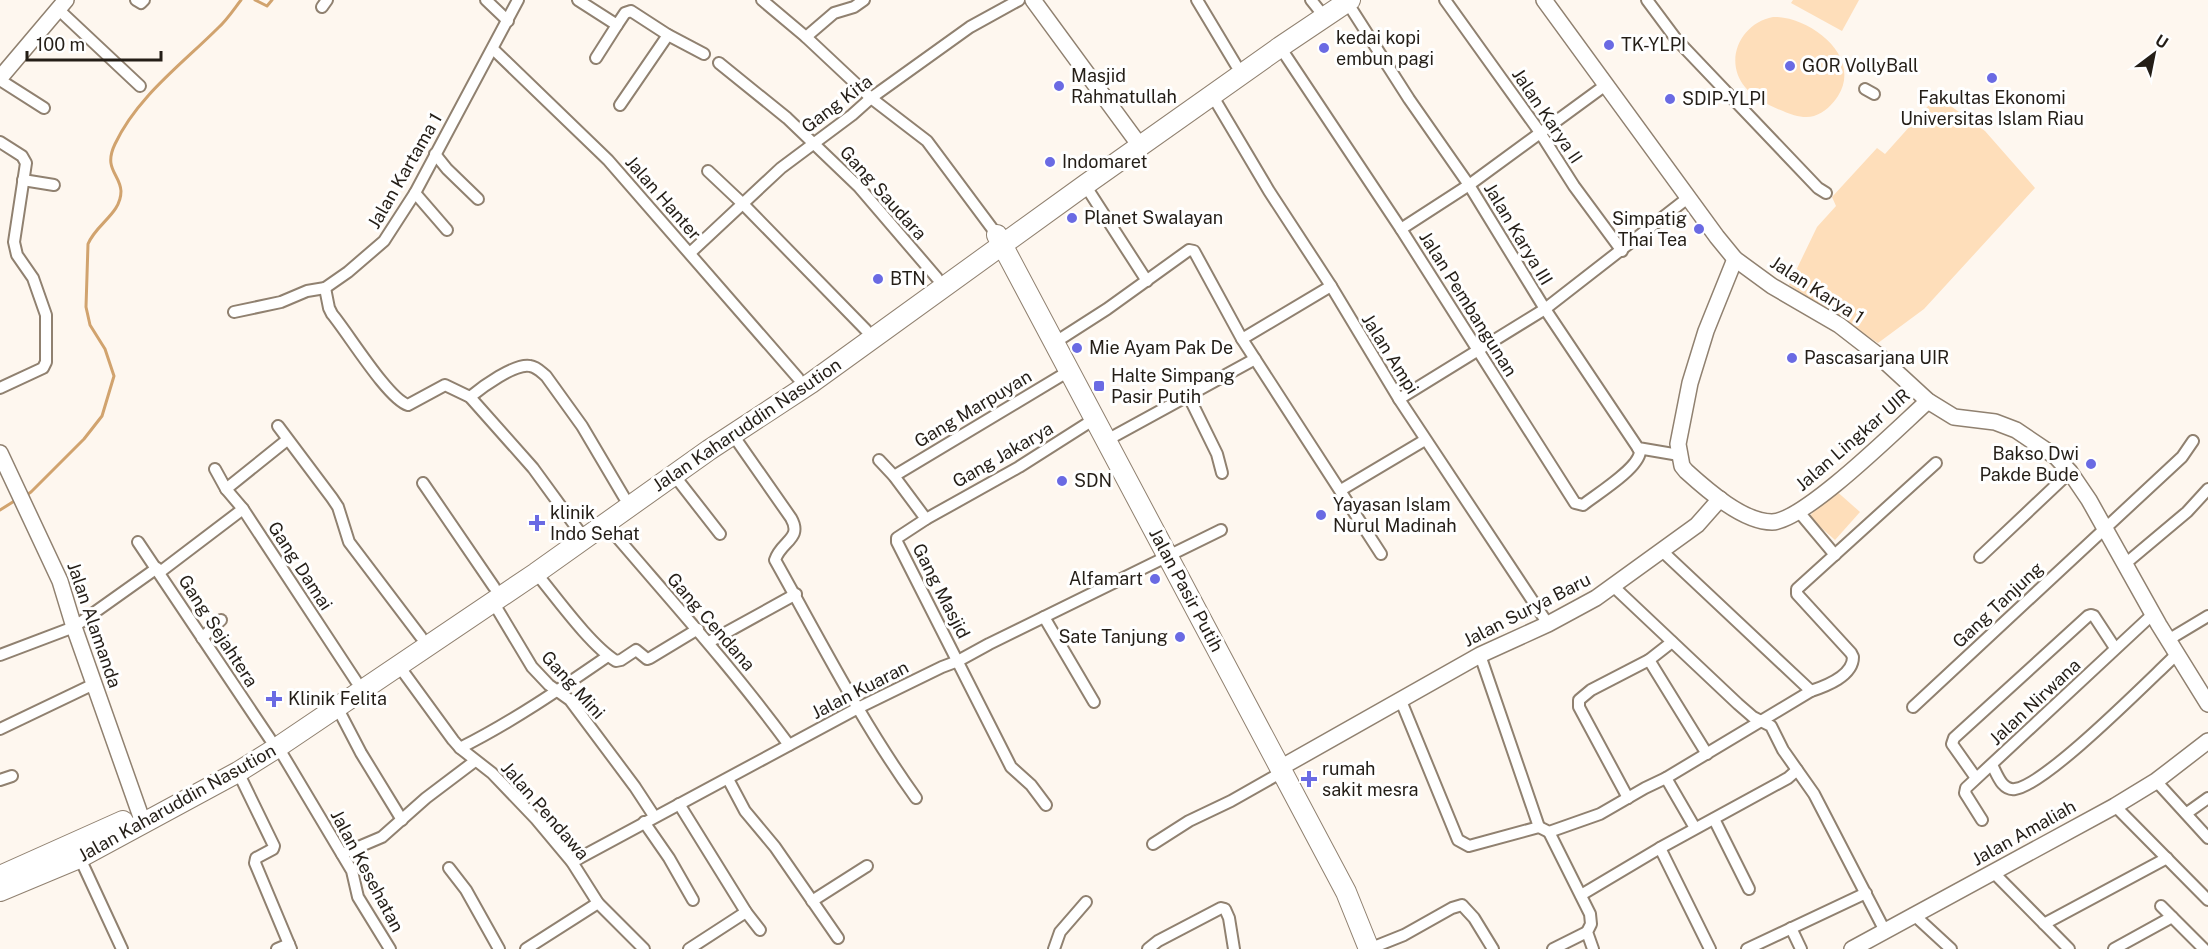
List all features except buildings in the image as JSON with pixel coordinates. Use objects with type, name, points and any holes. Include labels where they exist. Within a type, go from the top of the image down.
[{"type":"highway","name":"Jalan Kaharuddin Nasution","points":[[0,876],[76,850],[238,772],[356,681],[421,637],[493,594],[536,573],[580,532],[604,523],[819,377],[1134,139],[1236,65],[1332,2]]},
{"type":"highway","name":"Jalan Kaharuddin Nasution","points":[[0,891],[274,743],[399,666],[624,497],[798,378],[937,278],[1085,185],[1280,47],[1332,2]]},
{"type":"highway","name":"Jalan Pasir Putih","points":[[999,240],[1096,418],[1346,892],[1369,949]]},
{"type":"street","points":[[136,0],[141,3],[144,0]]},
{"type":"street","points":[[486,0],[508,21]]},
{"type":"street","name":"Jalan Kartama 1","points":[[234,312],[281,302],[308,291],[324,288],[364,260],[384,242],[415,193],[494,49],[518,0]]},
{"type":"street","points":[[578,0],[618,25]]},
{"type":"street","points":[[762,0],[871,98],[927,141],[999,240]]},
{"type":"street","points":[[806,38],[834,13],[854,7],[864,0]]},
{"type":"street","name":"Gang Kita","points":[[690,253],[780,168],[852,115],[871,98],[970,27],[1019,0]]},
{"type":"street","points":[[1197,0],[1236,65]]},
{"type":"street","name":"Jalan Karya II","points":[[1445,0],[1622,251]]},
{"type":"street","name":"Jalan Karya 1","points":[[1544,0],[1735,259],[1772,286],[1839,325],[1879,356],[1928,401],[1954,417],[1995,423],[2016,430],[2056,457],[2070,472],[2105,528],[2152,614],[2208,704]]},
{"type":"street","points":[[1647,0],[1676,39],[1818,188],[1826,193]]},
{"type":"street","points":[[1036,1],[1134,139]]},
{"type":"street","name":"Jalan Karya III","points":[[1332,2],[1409,99],[1469,185],[1545,309],[1638,448]]},
{"type":"street","points":[[44,108],[0,79],[62,5],[140,86]]},
{"type":"street","points":[[596,58],[625,13],[629,11],[704,54]]},
{"type":"street","points":[[620,105],[668,35]]},
{"type":"street","name":"Jalan Pembangunan","points":[[1280,47],[1401,229],[1578,505],[1583,505],[1628,471],[1639,460],[1638,448]]},
{"type":"street","name":"Jalan Hanter","points":[[494,49],[608,160],[798,378]]},
{"type":"street","name":"Gang Saudara","points":[[719,63],[779,112],[859,187],[937,278]]},
{"type":"street","points":[[1401,229],[1469,185],[1539,131],[1607,84]]},
{"type":"street","name":"Jalan Ampi","points":[[1212,95],[1269,191],[1331,286],[1425,440],[1548,624]]},
{"type":"street","points":[[0,142],[26,163],[14,248],[31,274],[46,315],[46,362],[40,371],[0,388]]},
{"type":"street","points":[[435,154],[478,199]]},
{"type":"street","points":[[708,171],[866,330]]},
{"type":"street","points":[[23,180],[54,185]]},
{"type":"street","points":[[1085,185],[1147,281]]},
{"type":"street","points":[[415,193],[447,230]]},
{"type":"street","points":[[1399,399],[1545,309],[1689,197]]},
{"type":"street","points":[[1054,343],[1192,250],[1242,339],[1381,554]]},
{"type":"street","points":[[1638,448],[1679,455],[1678,444],[1690,383],[1706,331],[1735,259]]},
{"type":"street","points":[[1242,339],[1331,286]]},
{"type":"street","points":[[324,288],[332,314],[388,388],[408,405],[445,385],[470,397],[533,468],[580,532]]},
{"type":"street","points":[[1107,440],[1255,359]]},
{"type":"street","points":[[470,397],[488,382],[523,366],[533,366],[546,376],[582,426],[624,497]]},
{"type":"street","name":"Gang Marpuyan","points":[[894,476],[1069,371]]},
{"type":"street","points":[[1189,397],[1217,454],[1222,473]]},
{"type":"street","name":"Jalan Lingkar UIR","points":[[1679,455],[1686,471],[1720,499],[1743,514],[1773,522],[1799,512],[1870,454],[1928,401]]},
{"type":"street","name":"Gang Jakarya","points":[[926,519],[1019,467],[1096,418]]},
{"type":"street","points":[[278,426],[338,507],[349,542],[421,637]]},
{"type":"street","points":[[734,435],[794,524],[795,533],[776,560],[858,708],[891,763],[916,798]]},
{"type":"street","points":[[226,489],[287,440]]},
{"type":"street","points":[[1341,490],[1425,440]]},
{"type":"street","name":"Gang Tanjung","points":[[1913,707],[2182,457],[2193,441]]},
{"type":"street","name":"Jalan Alamanda","points":[[0,453],[60,581],[140,814]]},
{"type":"street","name":"Gang Masjid","points":[[879,460],[926,519],[900,535],[897,542],[958,661]]},
{"type":"street","points":[[1401,701],[1458,840],[1469,846],[1544,830],[1600,814],[1666,778],[1811,691],[1840,678],[1854,662],[1851,652],[1797,592],[1802,584],[1936,463]]},
{"type":"street","name":"Gang Damai","points":[[215,470],[356,681]]},
{"type":"street","points":[[1980,556],[2070,472]]},
{"type":"street","points":[[674,475],[720,534]]},
{"type":"street","name":"Gang Mini","points":[[423,483],[493,594],[532,667],[557,692],[570,700],[654,816]]},
{"type":"street","points":[[2125,564],[2187,512],[2208,489]]},
{"type":"street","name":"Jalan Surya Baru","points":[[1281,770],[1480,655],[1548,624],[1614,586],[1697,525],[1720,499]]},
{"type":"street","points":[[0,655],[74,627],[243,509]]},
{"type":"street","points":[[1799,512],[1835,555]]},
{"type":"street","name":"Gang Cendana","points":[[604,523],[709,642],[789,745]]},
{"type":"street","name":"Jalan Kuaran","points":[[572,862],[858,708],[958,661],[1221,530]]},
{"type":"street","name":"Gang Sejahtera","points":[[138,542],[274,743]]},
{"type":"street","points":[[1662,551],[1811,691]]},
{"type":"street","points":[[536,573],[608,656],[619,661],[636,650],[646,658],[650,658],[698,629]]},
{"type":"street","points":[[1614,586],[1738,704],[1753,717],[1771,726],[1783,750],[1814,794],[1885,931]]},
{"type":"street","points":[[709,642],[796,594]]},
{"type":"street","name":"Jalan Nirwana","points":[[1976,778],[2152,614]]},
{"type":"street","points":[[1982,820],[1965,793],[1966,788],[1976,778],[1952,744],[1952,740],[2088,616],[2094,616],[2115,648]]},
{"type":"street","points":[[2168,639],[2208,616]]},
{"type":"street","points":[[1044,617],[1094,702]]},
{"type":"street","points":[[202,638],[221,620]]},
{"type":"street","points":[[1628,798],[1579,707],[1579,700],[1591,690],[1649,660],[1672,642]]},
{"type":"street","points":[[1992,765],[2004,786],[2009,789],[2016,789],[2039,777],[2065,759],[2176,654]]},
{"type":"street","points":[[1480,655],[1544,830],[1590,914],[1591,924],[1587,932],[1553,949]]},
{"type":"street","points":[[460,748],[557,692],[608,656]]},
{"type":"street","points":[[1649,660],[1707,754]]},
{"type":"street","points":[[958,661],[1011,767],[1031,785],[1046,805]]},
{"type":"street","name":"Jalan Pendawa","points":[[399,666],[460,748],[492,773],[536,819],[572,862],[598,903],[644,949]]},
{"type":"street","points":[[0,729],[94,684]]},
{"type":"street","points":[[337,706],[361,753],[402,820]]},
{"type":"street","name":"Jalan Amaliah","points":[[1852,949],[2115,806],[2156,780],[2208,741]]},
{"type":"street","name":"Jalan Kesehatan","points":[[274,743],[352,871],[358,897],[390,949]]},
{"type":"street","points":[[342,854],[382,837],[426,798],[475,761]]},
{"type":"street","points":[[1153,844],[1189,821],[1231,801],[1281,770]]},
{"type":"street","points":[[1581,895],[1695,828],[1788,778],[1797,770]]},
{"type":"street","points":[[238,772],[273,846],[273,849],[256,858],[255,862],[290,946],[277,949]]},
{"type":"street","points":[[0,780],[12,776]]},
{"type":"street","points":[[1666,778],[1695,828]]},
{"type":"street","points":[[728,779],[745,811],[776,847],[838,938]]},
{"type":"street","points":[[2156,780],[2208,838]]},
{"type":"street","points":[[2187,813],[2208,798]]},
{"type":"street","points":[[679,804],[746,912],[760,930]]},
{"type":"street","points":[[2115,806],[2208,900]]},
{"type":"street","points":[[1714,819],[1749,889]]},
{"type":"street","points":[[644,822],[669,858],[693,900]]},
{"type":"street","points":[[1660,848],[1710,949]]},
{"type":"street","points":[[76,850],[122,949]]},
{"type":"street","points":[[2044,924],[2167,858]]},
{"type":"street","points":[[812,901],[867,866]]},
{"type":"street","points":[[449,868],[466,890],[499,949]]},
{"type":"street","points":[[1993,872],[2069,949]]},
{"type":"street","points":[[1747,949],[1866,893]]},
{"type":"street","points":[[1054,949],[1060,932],[1086,902]]},
{"type":"street","points":[[526,949],[598,903]]},
{"type":"street","points":[[1369,949],[1404,935],[1452,908],[1462,905],[1474,918],[1493,949]]},
{"type":"street","points":[[2161,906],[2204,949],[2208,946]]},
{"type":"street","points":[[1148,949],[1158,941],[1221,908],[1226,909],[1229,918],[1234,949]]},
{"type":"street","points":[[689,949],[746,912]]},
{"type":"street","points":[[1913,914],[1951,949]]},
{"type":"street","points":[[2114,949],[2172,916]]},
{"type":"street","points":[[1791,928],[1801,949]]},
{"type":"street","points":[[1587,932],[1593,949]]},
{"type":"shaded area","points":[[1793,0],[1859,0],[1842,31],[1791,3]]},
{"type":"shaded area","name":"GOR VollyBall","points":[[1773,17],[1787,18],[1802,23],[1828,41],[1838,53],[1843,67],[1844,81],[1836,99],[1818,115],[1798,116],[1772,107],[1753,95],[1739,76],[1736,55],[1744,35],[1752,27]]},
{"type":"shaded area","points":[[1937,96],[1985,131],[2035,188],[1924,309],[1878,343],[1789,285],[1817,227],[1836,206],[1832,197],[1877,148],[1885,154]]},
{"type":"shaded area","points":[[1834,489],[1860,512],[1835,540],[1809,517]]},
{"type":"waterway","points":[[25,496],[84,439],[102,416],[114,376],[105,349],[90,325],[86,307],[88,244],[113,213],[120,199],[120,185],[111,165],[115,144],[124,127],[148,96],[221,25],[241,0]]},
{"type":"waterway","points":[[255,0],[267,6],[272,0]]},
{"type":"waterway","points":[[0,510],[16,500]]},
{"type":"place","name":"TK-YLPI","points":[[1609,45]]},
{"type":"place","name":"kedai kopi embun pagi","points":[[1324,48]]},
{"type":"place","name":"GOR VollyBall","points":[[1790,66]]},
{"type":"place","name":"Fakultas Ekonomi Universitas Islam Riau","points":[[1992,78]]},
{"type":"place","name":"Masjid Rahmatullah","points":[[1059,86]]},
{"type":"place","name":"SDIP-YLPI","points":[[1670,99]]},
{"type":"place","name":"Indomaret","points":[[1050,162]]},
{"type":"place","name":"Planet Swalayan","points":[[1072,218]]},
{"type":"place","name":"Simpatig Thai Tea","points":[[1699,229]]},
{"type":"place","name":"BTN","points":[[878,279]]},
{"type":"place","name":"Mie Ayam Pak De","points":[[1077,348]]},
{"type":"place","name":"Pascasarjana UIR","points":[[1792,358]]},
{"type":"place","name":"Halte Simpang Pasir Putih","points":[[1099,386]]},
{"type":"place","name":"Bakso Dwi Pakde Bude","points":[[2091,464]]},
{"type":"place","name":"SDN","points":[[1062,481]]},
{"type":"place","name":"Yayasan Islam Nurul Madinah","points":[[1321,515]]},
{"type":"place","name":"klinik Indo Sehat","points":[[537,523]]},
{"type":"place","name":"Alfamart","points":[[1155,579]]},
{"type":"place","name":"Sate Tanjung","points":[[1180,637]]},
{"type":"place","name":"Klinik Felita","points":[[274,699]]},
{"type":"place","name":"rumah sakit mesra","points":[[1309,779]]}]
